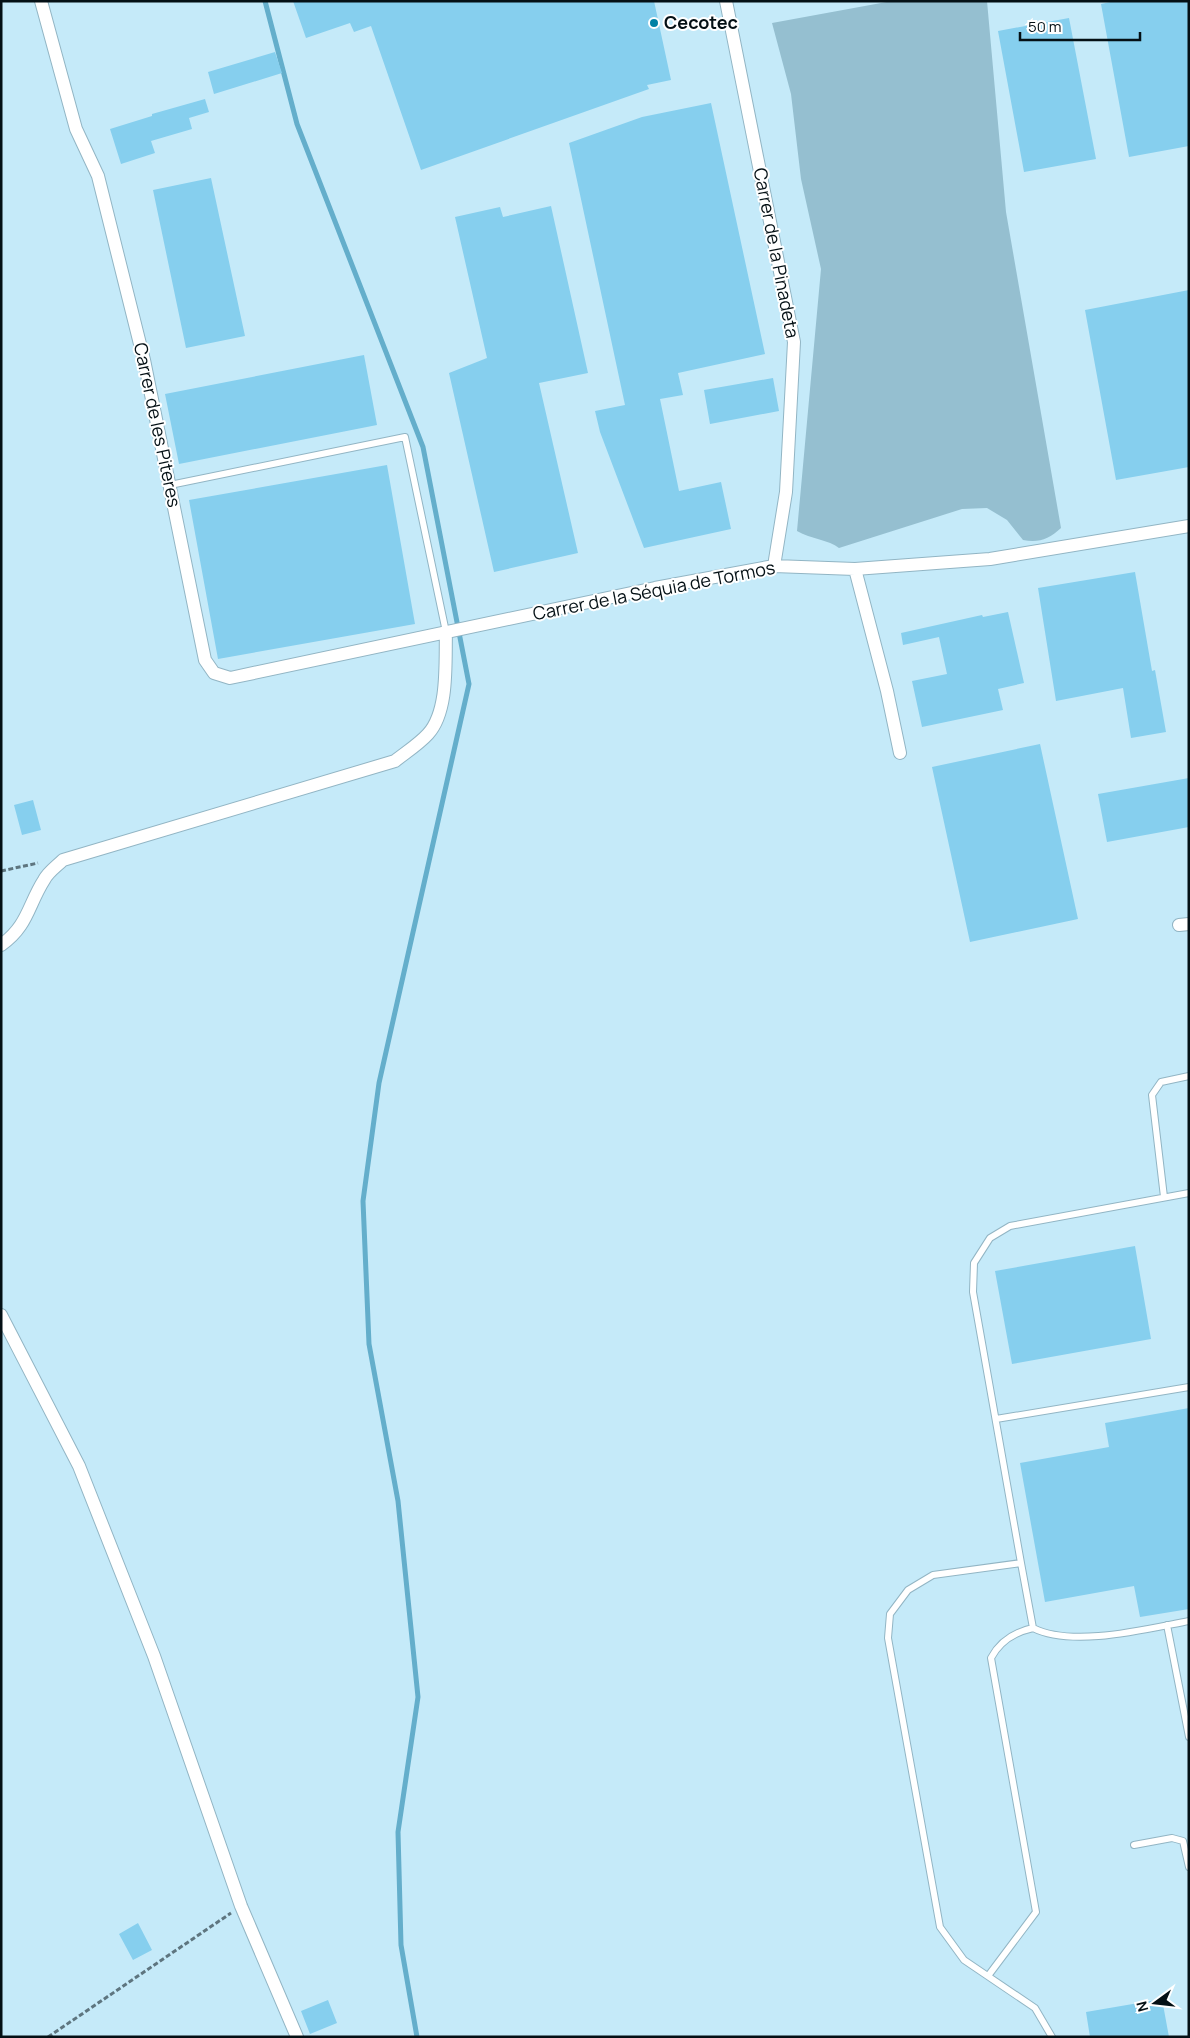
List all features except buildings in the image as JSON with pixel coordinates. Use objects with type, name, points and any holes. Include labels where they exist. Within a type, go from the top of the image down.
[{"type":"street","name":"Carrer de les Piteres","points":[[41,1],[76,130],[98,176],[144,360],[205,660],[214,673]]},
{"type":"street","name":"Carrer de la Pinadeta","points":[[726,1],[794,342],[786,492],[774,566]]},
{"type":"street","name":"Carrer de la Séquia de Tormos","points":[[214,673],[230,678],[656,588],[774,566],[855,569],[990,559],[1189,526]]},
{"type":"street","points":[[855,569],[888,691],[900,753]]},
{"type":"street","points":[[1,945],[18,931],[44,879],[64,860],[395,761],[429,734],[439,713],[444,688],[446,632]]},
{"type":"street","points":[[1,1315],[79,1466],[154,1656],[242,1906],[296,2037]]},
{"type":"lane","points":[[170,486],[405,437],[446,632]]},
{"type":"lane","points":[[1164,1197],[1152,1095],[1161,1082],[1189,1076]]},
{"type":"lane","points":[[1034,1628],[973,1292],[974,1263],[990,1238],[1010,1226],[1189,1193]]},
{"type":"lane","points":[[996,1419],[1189,1387]]},
{"type":"lane","points":[[1021,1563],[933,1575],[908,1590],[890,1614],[888,1638],[940,1927],[964,1960],[1035,2008],[1052,2037]]},
{"type":"lane","points":[[988,1976],[1036,1912],[991,1658],[997,1647],[1019,1631],[1034,1628],[1045,1634],[1098,1636],[1189,1621]]},
{"type":"lane","points":[[1167,1625],[1189,1738]]},
{"type":"lane","points":[[1134,1845],[1172,1838],[1183,1841],[1189,1867]]},
{"type":"path","points":[[1,870],[64,860]]},
{"type":"path","points":[[48,2037],[242,1906]]},
{"type":"shaded area","points":[[892,1],[987,1],[1006,212],[1061,528],[1044,539],[1034,541],[1023,540],[1007,520],[987,508],[962,509],[839,548],[797,531],[821,269],[801,179],[791,94],[772,23]]},
{"type":"waterway","points":[[265,1],[297,124],[423,447],[469,684],[379,1083],[363,1201],[369,1344],[398,1501],[418,1697],[398,1832],[401,1945],[417,2037]]},
{"type":"place","name":"Cecotec","points":[[654,23]]}]
